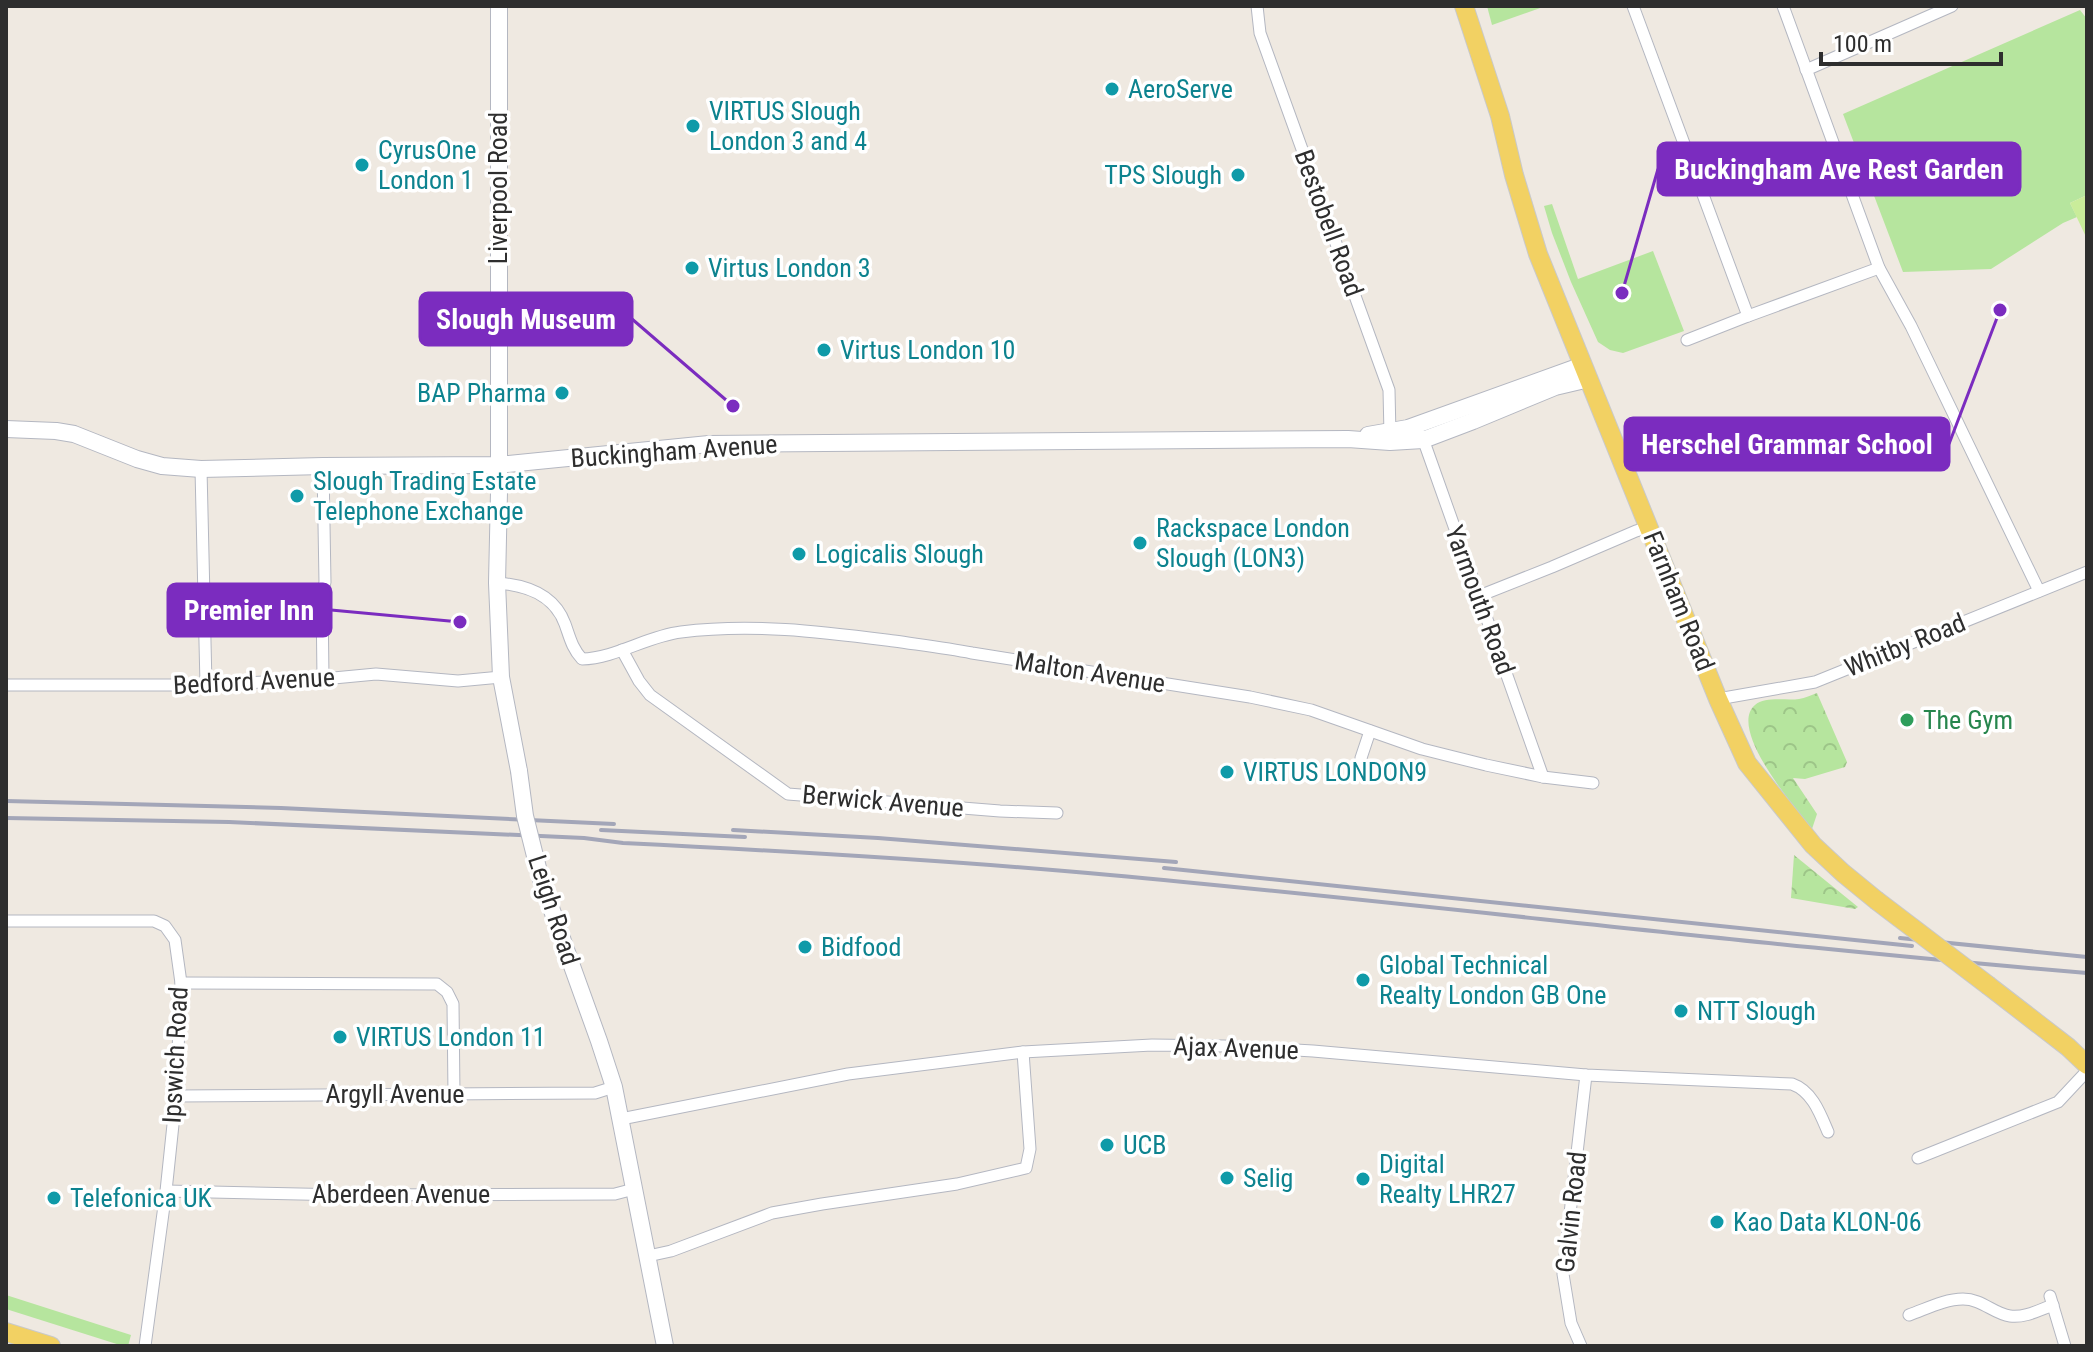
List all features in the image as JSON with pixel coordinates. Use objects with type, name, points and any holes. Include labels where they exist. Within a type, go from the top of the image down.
[{"type":"main road","name":"Farnham Road","points":[[1464,6],[1500,116],[1538,254],[1718,699],[1747,763],[1813,845],[1843,873],[2068,1047],[2087,1068]]},
{"type":"main road","points":[[6,1332],[51,1346]]},
{"type":"street","name":"Liverpool Road","points":[[498,465],[499,6]]},
{"type":"street","name":"Bestobell Road","points":[[1257,6],[1260,33],[1389,390],[1390,437]]},
{"type":"street","points":[[1633,6],[1748,316]]},
{"type":"street","points":[[1783,6],[1879,268],[1911,326],[2039,591]]},
{"type":"street","points":[[1806,70],[1936,9],[1952,6]]},
{"type":"street","points":[[1687,340],[1879,268]]},
{"type":"street","name":"Buckingham Avenue","points":[[6,429],[74,434],[162,466],[201,469],[498,465],[709,444],[1348,439],[1390,437],[1473,421],[1586,372]]},
{"type":"street","name":"Yarmouth Road","points":[[1420,432],[1543,777]]},
{"type":"street","name":"Leigh Road","points":[[498,465],[497,583],[501,677],[525,816],[541,880],[614,1087],[665,1346]]},
{"type":"street","points":[[323,466],[323,679]]},
{"type":"street","points":[[201,469],[206,685]]},
{"type":"street","points":[[1479,596],[1649,527]]},
{"type":"street","name":"Whitby Road","points":[[1718,699],[1815,682],[2087,572]]},
{"type":"street","name":"Malton Avenue","points":[[497,583],[519,584],[544,595],[564,620],[573,650],[582,659],[598,659],[677,632],[737,627],[817,631],[933,645],[1250,697],[1311,710],[1422,749],[1543,777],[1593,783]]},
{"type":"street","name":"Berwick Avenue","points":[[622,650],[650,695],[788,794],[1057,813]]},
{"type":"street","name":"Bedford Avenue","points":[[6,685],[206,685],[376,674],[458,681],[501,677]]},
{"type":"street","points":[[1361,758],[1370,731]]},
{"type":"street","name":"Ipswich Road","points":[[6,921],[154,921],[165,926],[175,940],[181,983],[176,1096],[145,1346]]},
{"type":"street","points":[[181,983],[437,984],[447,992],[453,1004],[454,1094]]},
{"type":"street","name":"Ajax Avenue","points":[[621,1119],[848,1074],[1023,1052],[1152,1045],[1313,1051],[1586,1075],[1792,1084],[1803,1088],[1817,1107],[1828,1132]]},
{"type":"street","points":[[648,1256],[692,1244],[772,1213],[957,1184],[1026,1168],[1030,1149],[1023,1052]]},
{"type":"street","points":[[1918,1158],[1942,1155],[2058,1102],[2087,1068]]},
{"type":"street","name":"Galvin Road","points":[[1581,1346],[1571,1323],[1563,1274],[1586,1075]]},
{"type":"street","name":"Argyll Avenue","points":[[176,1096],[595,1093],[614,1087]]},
{"type":"street","name":"Aberdeen Avenue","points":[[166,1191],[345,1195],[615,1194],[634,1189]]},
{"type":"street","points":[[1909,1315],[1945,1302],[1965,1299],[1981,1302],[2008,1316],[2023,1316],[2051,1301],[2065,1346]]},
{"type":"green space","points":[[1487,6],[1546,6],[1492,25]]},
{"type":"green space","points":[[2080,10],[2087,19],[2087,195],[2070,203],[2077,217],[1991,269],[1903,272],[1843,114]]},
{"type":"green space","points":[[2087,195],[2087,239],[2070,203]]},
{"type":"green space","points":[[1552,204],[1578,279],[1653,251],[1684,331],[1623,353],[1610,350],[1598,342],[1552,233],[1544,206]]},
{"type":"green space","points":[[1817,693],[1847,762],[1845,767],[1805,779],[1793,778],[1817,814],[1812,829],[1767,768],[1750,732],[1749,716],[1759,702],[1799,699]]},
{"type":"green space","points":[[1794,855],[1858,907],[1791,898]]},
{"type":"green space","points":[[6,1295],[131,1335],[128,1346],[6,1309]]},
{"type":"railway","points":[[6,801],[281,808],[614,824]]},
{"type":"railway","points":[[6,818],[229,822],[584,838],[988,865],[2087,973]]},
{"type":"railway","points":[[601,830],[745,837]]},
{"type":"railway","points":[[733,830],[878,838],[1176,862]]},
{"type":"railway","points":[[1164,868],[1912,946]]},
{"type":"railway","points":[[1900,938],[2087,957]]},
{"type":"place","name":"AeroServe","points":[[1112,89]]},
{"type":"place","name":"VIRTUS Slough London 3 and 4","points":[[693,126]]},
{"type":"place","name":"CyrusOne London 1","points":[[362,165]]},
{"type":"place","name":"TPS Slough","points":[[1238,175]]},
{"type":"place","name":"Virtus London 3","points":[[692,268]]},
{"type":"place","name":"Buckingham Ave Rest Garden","points":[[1622,293]]},
{"type":"place","name":"Herschel Grammar School","points":[[2000,310]]},
{"type":"place","name":"Virtus London 10","points":[[824,350]]},
{"type":"place","name":"BAP Pharma","points":[[562,393]]},
{"type":"place","name":"Slough Museum","points":[[733,406]]},
{"type":"place","name":"Slough Trading Estate Telephone Exchange","points":[[297,496]]},
{"type":"place","name":"Rackspace London Slough (LON3)","points":[[1140,543]]},
{"type":"place","name":"Logicalis Slough","points":[[799,554]]},
{"type":"place","name":"Premier Inn","points":[[460,622]]},
{"type":"place","name":"The Gym","points":[[1907,720]]},
{"type":"place","name":"VIRTUS LONDON9","points":[[1227,772]]},
{"type":"place","name":"Bidfood","points":[[805,947]]},
{"type":"place","name":"Global Technical Realty London GB One","points":[[1363,980]]},
{"type":"place","name":"NTT Slough","points":[[1681,1011]]},
{"type":"place","name":"VIRTUS London 11","points":[[340,1037]]},
{"type":"place","name":"UCB","points":[[1107,1145]]},
{"type":"place","name":"Selig","points":[[1227,1178]]},
{"type":"place","name":"Digital Realty LHR27","points":[[1363,1179]]},
{"type":"place","name":"Telefonica UK","points":[[54,1198]]},
{"type":"place","name":"Kao Data KLON-06","points":[[1717,1222]]}]
